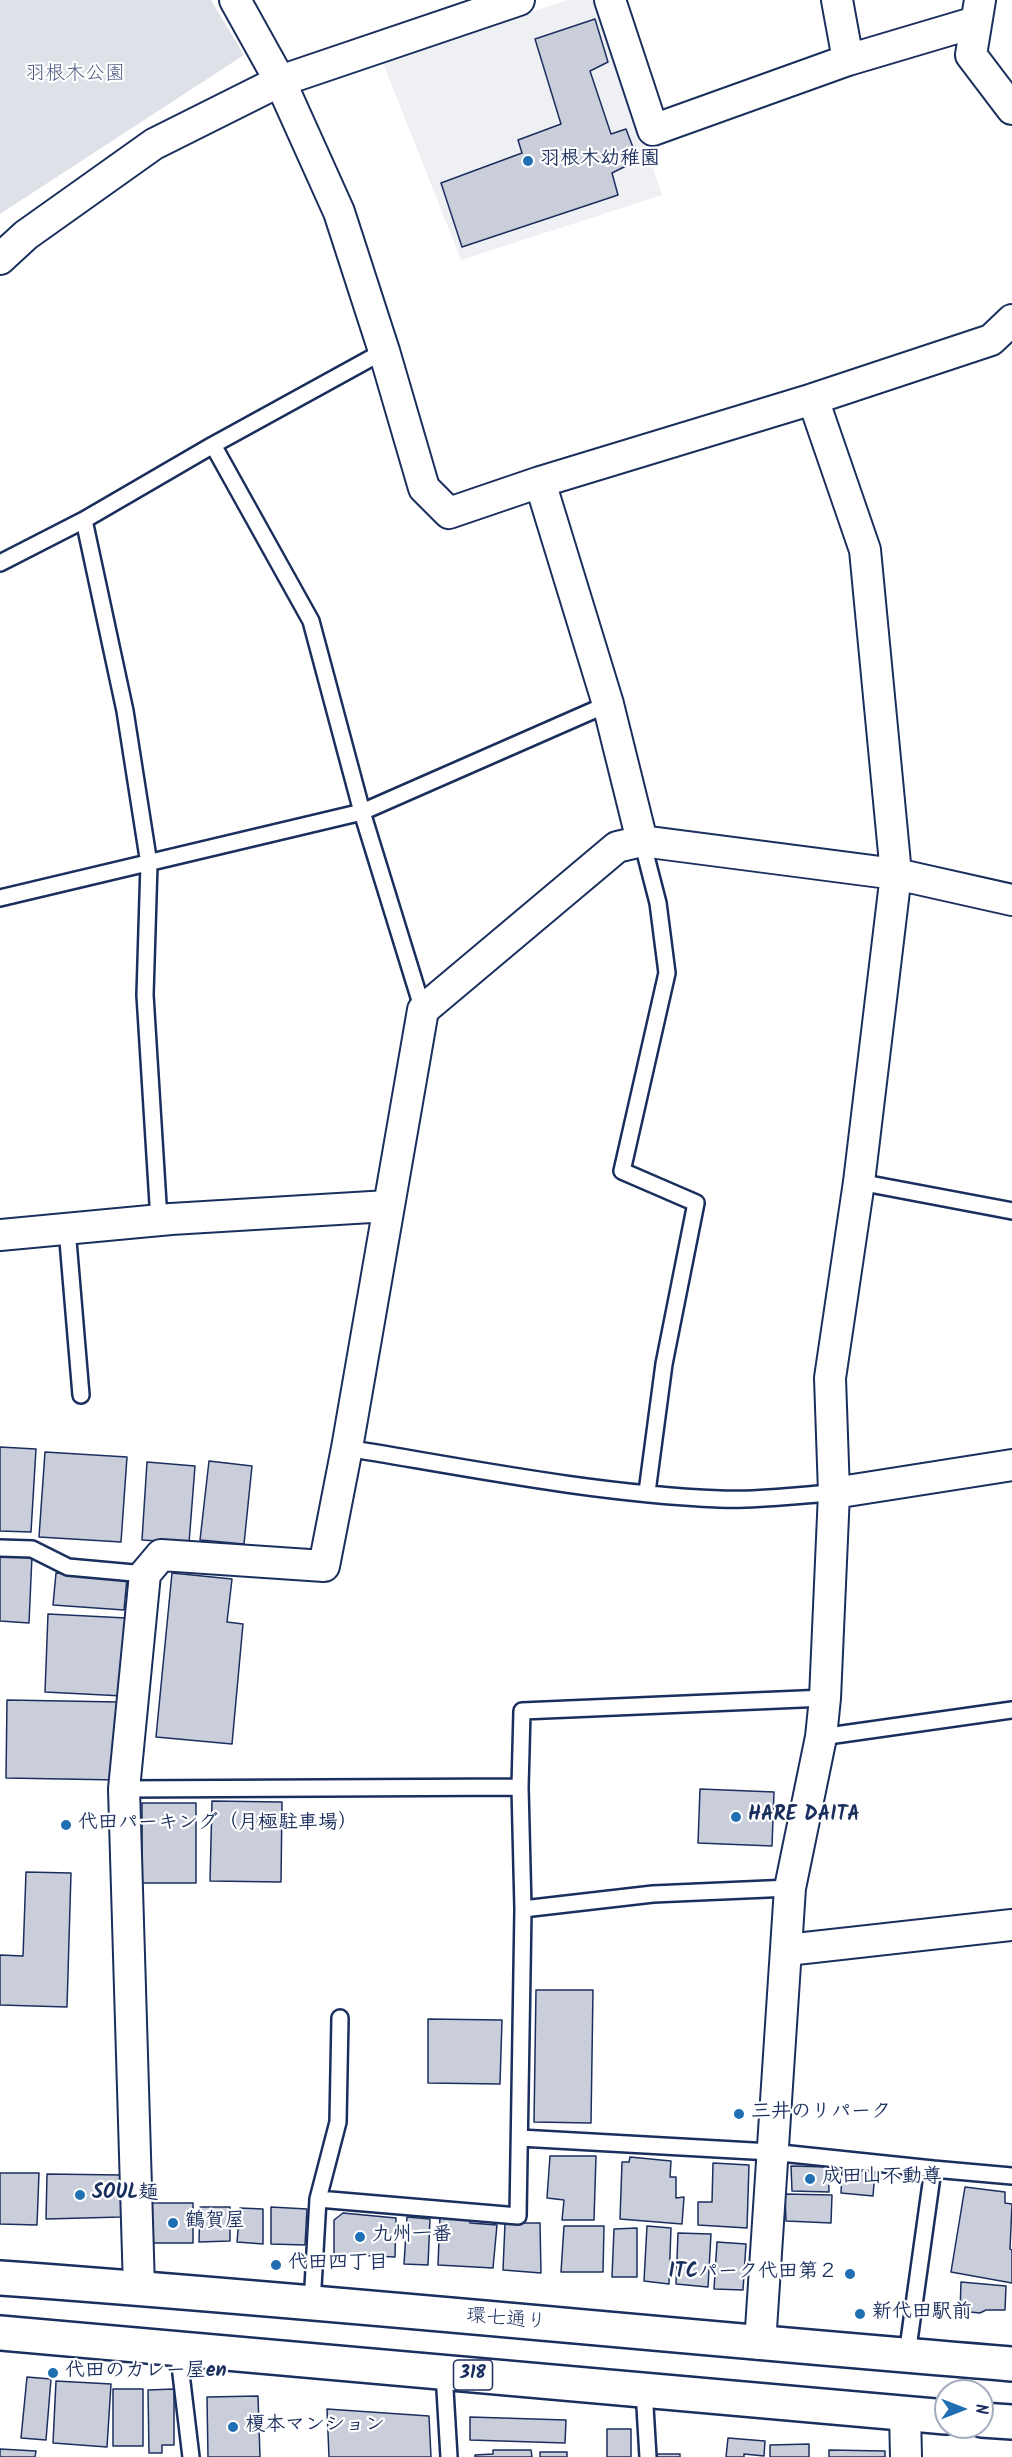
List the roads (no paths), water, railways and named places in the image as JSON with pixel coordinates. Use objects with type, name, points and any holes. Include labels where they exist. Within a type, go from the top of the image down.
[{"type":"main road","name":"環七通り","points":[[0,2278],[139,2288],[760,2344],[1012,2364]]},
{"type":"main road","name":"318","points":[[0,2333],[934,2415]]},
{"type":"main road","points":[[994,2421],[1012,2422]]},
{"type":"street","points":[[236,0],[280,81],[339,212],[384,351],[424,488],[448,513],[540,482],[813,399],[991,340],[1012,320]]},
{"type":"street","points":[[0,259],[26,235],[154,144],[280,81],[519,0]]},
{"type":"street","points":[[610,0],[653,130],[978,11],[971,55],[1012,109]]},
{"type":"street","points":[[837,0],[848,60]]},
{"type":"street","points":[[760,2344],[790,1888],[821,1737],[825,1698],[834,1493],[830,1378],[859,1182],[896,874],[865,550],[813,399]]},
{"type":"street","points":[[540,482],[608,704],[642,841]]},
{"type":"street","points":[[139,2288],[124,1789],[145,1574],[161,1555],[324,1566],[347,1448],[423,1010],[617,848],[642,841],[896,874],[1012,900]]},
{"type":"street","points":[[0,1235],[159,1220],[388,1206]]},
{"type":"street","points":[[834,1493],[1012,1465]]},
{"type":"street","points":[[787,1950],[1012,1925]]},
{"type":"street","points":[[905,2413],[906,2457]]},
{"type":"lane","points":[[0,563],[84,520],[213,445],[384,351]]},
{"type":"lane","points":[[213,445],[312,621],[362,812],[423,1010]]},
{"type":"lane","points":[[84,520],[125,711],[149,864],[145,995],[159,1220]]},
{"type":"lane","points":[[0,898],[362,812],[608,704]]},
{"type":"lane","points":[[642,841],[658,903],[667,973],[622,1171],[696,1203],[664,1365],[647,1492]]},
{"type":"lane","points":[[859,1182],[1012,1212]]},
{"type":"lane","points":[[67,1229],[81,1395]]},
{"type":"lane","points":[[347,1448],[506,1474],[722,1499],[834,1493]]},
{"type":"lane","points":[[0,1548],[32,1550],[68,1567],[145,1574]]},
{"type":"lane","points":[[318,2199],[518,2216],[523,1909],[520,1787],[522,1711],[825,1698]]},
{"type":"lane","points":[[821,1737],[1012,1710]]},
{"type":"lane","points":[[124,1789],[520,1787]]},
{"type":"lane","points":[[523,1909],[653,1894],[790,1888]]},
{"type":"lane","points":[[312,2304],[318,2199],[338,2122],[339,2018]]},
{"type":"lane","points":[[520,2138],[771,2152],[1012,2176]]},
{"type":"lane","points":[[907,2355],[933,2169]]},
{"type":"lane","points":[[178,2349],[191,2457]]},
{"type":"lane","points":[[444,2373],[449,2457]]},
{"type":"lane","points":[[644,2390],[648,2457]]},
{"type":"place","name":"羽根木幼稚園","points":[[528,161]]},
{"type":"place","name":"HARE DAITA","points":[[736,1817]]},
{"type":"place","name":"代田パーキング（月極駐車場）","points":[[66,1825]]},
{"type":"place","name":"三井のリパーク","points":[[739,2114]]},
{"type":"place","name":"成田山不動尊","points":[[810,2179]]},
{"type":"place","name":"SOUL麺","points":[[80,2195]]},
{"type":"place","name":"鶴賀屋","points":[[173,2223]]},
{"type":"place","name":"九州一番","points":[[360,2237]]},
{"type":"place","name":"代田四丁目","points":[[276,2265]]},
{"type":"place","name":"ITCパーク代田第２","points":[[850,2274]]},
{"type":"place","name":"新代田駅前","points":[[860,2314]]},
{"type":"place","name":"代田のカレー屋en","points":[[53,2373]]},
{"type":"place","name":"榎本マンション","points":[[233,2427]]},
{"type":"park label","name":"羽根木公園","points":[[75,76]]}]
